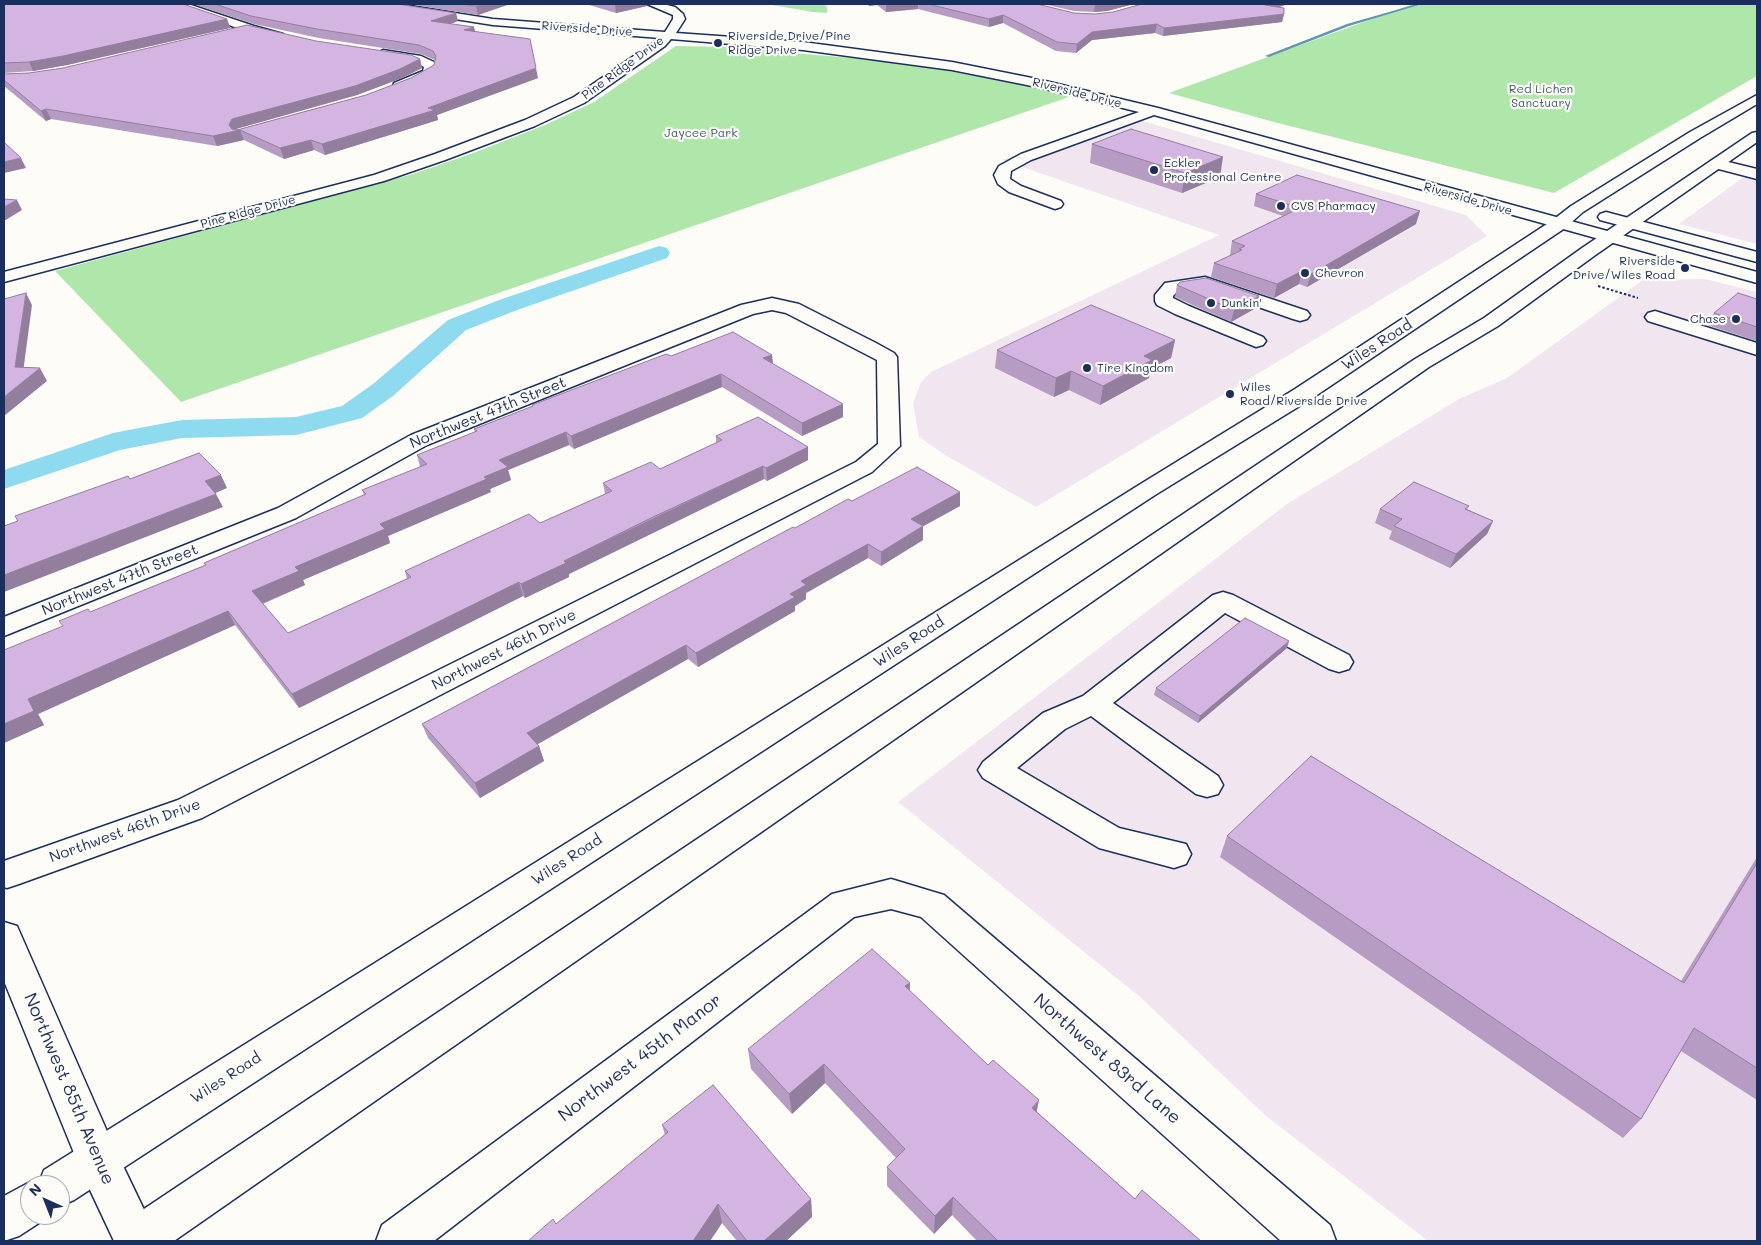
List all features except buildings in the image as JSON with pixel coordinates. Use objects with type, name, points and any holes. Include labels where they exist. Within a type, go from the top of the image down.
[{"type":"street","points":[[178,4],[250,29],[289,38]]},
{"type":"street","name":"Riverside Drive","points":[[379,4],[493,22],[666,33],[776,35],[967,58],[1070,77]]},
{"type":"street","name":"Riverside Drive","points":[[427,4],[666,33],[803,46],[952,66],[1037,83],[1153,111],[1757,278]]},
{"type":"street","points":[[652,4],[671,9],[678,14],[679,19],[666,33]]},
{"type":"street","points":[[231,34],[250,29]]},
{"type":"street","name":"Pine Ridge Drive","points":[[4,263],[358,171],[441,145],[502,122],[570,90],[666,33]]},
{"type":"street","name":"Pine Ridge Drive","points":[[4,277],[379,178],[494,138],[579,100],[661,44],[666,33]]},
{"type":"street","points":[[368,52],[417,59],[430,65],[429,73],[390,90]]},
{"type":"street","name":"Wiles Road","points":[[70,1178],[1147,490],[1303,394],[1560,224],[1577,209],[1695,135],[1757,99]]},
{"type":"street","points":[[1056,204],[1015,189],[1003,181],[1004,169],[1026,157],[1153,111]]},
{"type":"street","points":[[136,1241],[1383,390],[1492,322],[1608,238],[1757,136]]},
{"type":"street","points":[[1716,164],[1757,174]]},
{"type":"street","points":[[1558,204],[1757,257]]},
{"type":"street","points":[[1256,341],[1164,301],[1164,295],[1171,287],[1205,282],[1300,315]]},
{"type":"street","name":"Northwest 47th Street","points":[[4,626],[287,513],[419,440],[748,309],[772,304],[792,308],[869,346]]},
{"type":"street","points":[[1655,317],[1757,349]]},
{"type":"street","name":"Northwest 46th Drive","points":[[5,868],[190,809],[864,467],[889,446],[887,357],[869,346]]},
{"type":"street","points":[[1174,854],[1111,839],[994,770],[1054,721],[1092,703],[1223,601],[1339,662]]},
{"type":"street","points":[[1092,703],[1207,785]]},
{"type":"street","name":"Northwest 45th Manor","points":[[398,1241],[844,904],[891,894]]},
{"type":"street","name":"Northwest 83rd Lane","points":[[891,894],[932,905],[1314,1241]]},
{"type":"street","name":"Northwest 85th Avenue","points":[[6,947],[98,1160],[136,1241]]},
{"type":"street","points":[[4,1221],[20,1211]]},
{"type":"path","points":[[1598,286],[1641,300]]},
{"type":"shaded area","points":[[1125,116],[1466,215],[1487,236],[1036,507],[945,455],[919,437],[913,404],[921,382],[931,372],[1219,235],[1002,160]]},
{"type":"shaded area","points":[[1757,167],[1757,244],[1679,224],[1741,179]]},
{"type":"shaded area","points":[[1705,279],[1757,292],[1757,1241],[1428,1241],[1266,1116],[1140,997],[898,802],[1287,504],[1459,399],[1507,378],[1643,280]]},
{"type":"green space","points":[[766,4],[824,4],[827,7],[827,13],[813,12]]},
{"type":"green space","name":"Red Lichen Sanctuary","points":[[1413,4],[1757,4],[1757,76],[1554,193],[1274,122],[1169,93]]},
{"type":"green space","name":"Jaycee Park","points":[[676,46],[724,47],[863,59],[944,70],[1032,87],[1069,97],[181,402],[55,271],[413,174],[476,152],[545,125],[594,102]]},
{"type":"waterway","points":[[1267,56],[1348,25],[1420,4]]},
{"type":"waterway","points":[[4,480],[113,442],[182,429],[296,426],[352,412],[383,390],[457,325],[508,305],[659,253]]},
{"type":"place","name":"Riverside Drive/Pine Ridge Drive","points":[[718,43]]},
{"type":"place","name":"Eckler Professional Centre","points":[[1154,170]]},
{"type":"place","name":"CVS Pharmacy","points":[[1281,206]]},
{"type":"place","name":"Riverside Drive/Wiles Road","points":[[1685,268]]},
{"type":"place","name":"Chevron","points":[[1305,273]]},
{"type":"place","name":"Dunkin'","points":[[1211,303]]},
{"type":"place","name":"Chase","points":[[1736,319]]},
{"type":"place","name":"Tire Kingdom","points":[[1087,368]]},
{"type":"place","name":"Wiles Road/Riverside Drive","points":[[1230,394]]}]
